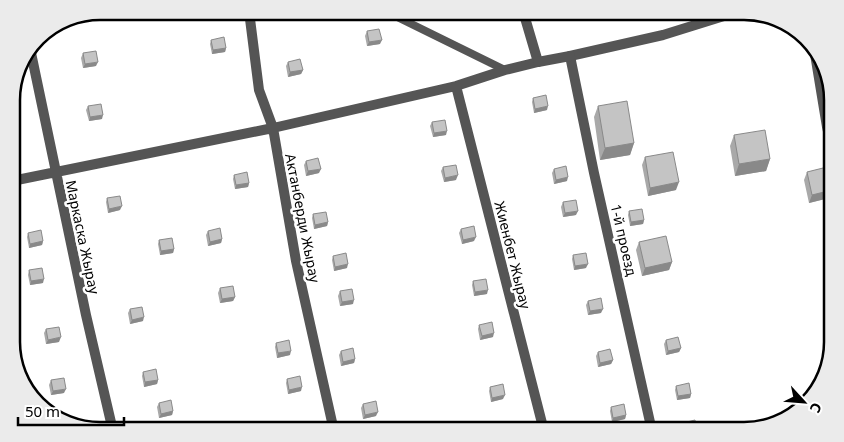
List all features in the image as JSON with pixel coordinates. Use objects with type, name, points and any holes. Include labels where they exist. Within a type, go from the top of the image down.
[{"type":"street","name":"Актанберди Жырау","points":[[250,20],[259,90],[273,128],[296,260],[332,422]]},
{"type":"street","points":[[526,20],[538,62]]},
{"type":"street","points":[[20,179],[273,128],[456,86],[505,70],[663,35],[711,20]]},
{"type":"street","name":"1-й проезд","points":[[570,56],[594,173],[650,422]]},
{"type":"street","name":"Маркаска Жырау","points":[[32,59],[84,306],[112,422]]},
{"type":"street","points":[[818,69],[824,108]]},
{"type":"street","name":"Жиенбет Жырау","points":[[456,86],[542,422]]},
{"type":"lane","points":[[403,20],[505,70]]},
{"type":"building","points":[[379,29],[382,40],[369,42],[367,31]]},
{"type":"building","points":[[224,37],[226,48],[213,50],[211,40]]},
{"type":"building","points":[[96,51],[98,62],[85,64],[83,53]]},
{"type":"building","points":[[300,59],[303,70],[290,72],[288,62]]},
{"type":"building","points":[[546,95],[548,106],[535,109],[533,98]]},
{"type":"building","points":[[627,101],[634,143],[605,148],[598,106]]},
{"type":"building","points":[[101,104],[103,115],[90,117],[88,106]]},
{"type":"building","points":[[445,120],[447,131],[434,133],[432,122]]},
{"type":"building","points":[[765,130],[770,159],[739,164],[734,135]]},
{"type":"building","points":[[673,152],[679,182],[650,188],[645,157]]},
{"type":"building","points":[[318,158],[321,169],[308,171],[306,161]]},
{"type":"building","points":[[456,165],[458,175],[445,178],[443,167]]},
{"type":"building","points":[[566,166],[568,177],[556,180],[554,169]]},
{"type":"building","points":[[824,168],[824,192],[812,195],[807,172]]},
{"type":"building","points":[[247,172],[249,183],[236,185],[234,175]]},
{"type":"building","points":[[120,196],[122,206],[109,209],[107,198]]},
{"type":"building","points":[[576,200],[578,211],[565,213],[563,202]]},
{"type":"building","points":[[642,209],[644,220],[631,222],[629,211]]},
{"type":"building","points":[[326,212],[328,222],[315,225],[313,214]]},
{"type":"building","points":[[474,226],[476,237],[463,240],[461,229]]},
{"type":"building","points":[[220,228],[222,239],[210,242],[208,231]]},
{"type":"building","points":[[41,230],[43,241],[30,244],[28,233]]},
{"type":"building","points":[[666,236],[672,262],[645,268],[639,242]]},
{"type":"building","points":[[172,238],[174,249],[161,251],[159,240]]},
{"type":"building","points":[[346,253],[348,264],[335,267],[333,256]]},
{"type":"building","points":[[586,253],[588,264],[575,266],[573,255]]},
{"type":"building","points":[[42,268],[44,279],[31,281],[29,270]]},
{"type":"building","points":[[486,279],[488,290],[475,292],[473,281]]},
{"type":"building","points":[[233,286],[235,297],[222,299],[220,288]]},
{"type":"building","points":[[352,289],[354,300],[342,302],[340,291]]},
{"type":"building","points":[[601,298],[603,309],[590,311],[588,301]]},
{"type":"building","points":[[142,307],[144,317],[132,320],[130,309]]},
{"type":"building","points":[[492,322],[494,333],[482,336],[479,325]]},
{"type":"building","points":[[59,327],[61,337],[48,340],[46,329]]},
{"type":"building","points":[[678,337],[681,348],[668,351],[666,340]]},
{"type":"building","points":[[289,340],[291,351],[278,353],[276,343]]},
{"type":"building","points":[[353,348],[355,359],[343,362],[341,351]]},
{"type":"building","points":[[610,349],[613,360],[600,363],[598,352]]},
{"type":"building","points":[[156,369],[158,380],[145,382],[143,372]]},
{"type":"building","points":[[300,376],[302,387],[289,390],[287,379]]},
{"type":"building","points":[[64,378],[66,389],[53,391],[51,380]]},
{"type":"building","points":[[689,383],[691,394],[678,396],[676,386]]},
{"type":"building","points":[[503,384],[505,395],[492,398],[490,387]]},
{"type":"building","points":[[171,400],[173,411],[161,414],[159,403]]},
{"type":"building","points":[[376,401],[378,412],[365,415],[363,404]]},
{"type":"building","points":[[624,404],[626,415],[613,418],[611,407]]}]
